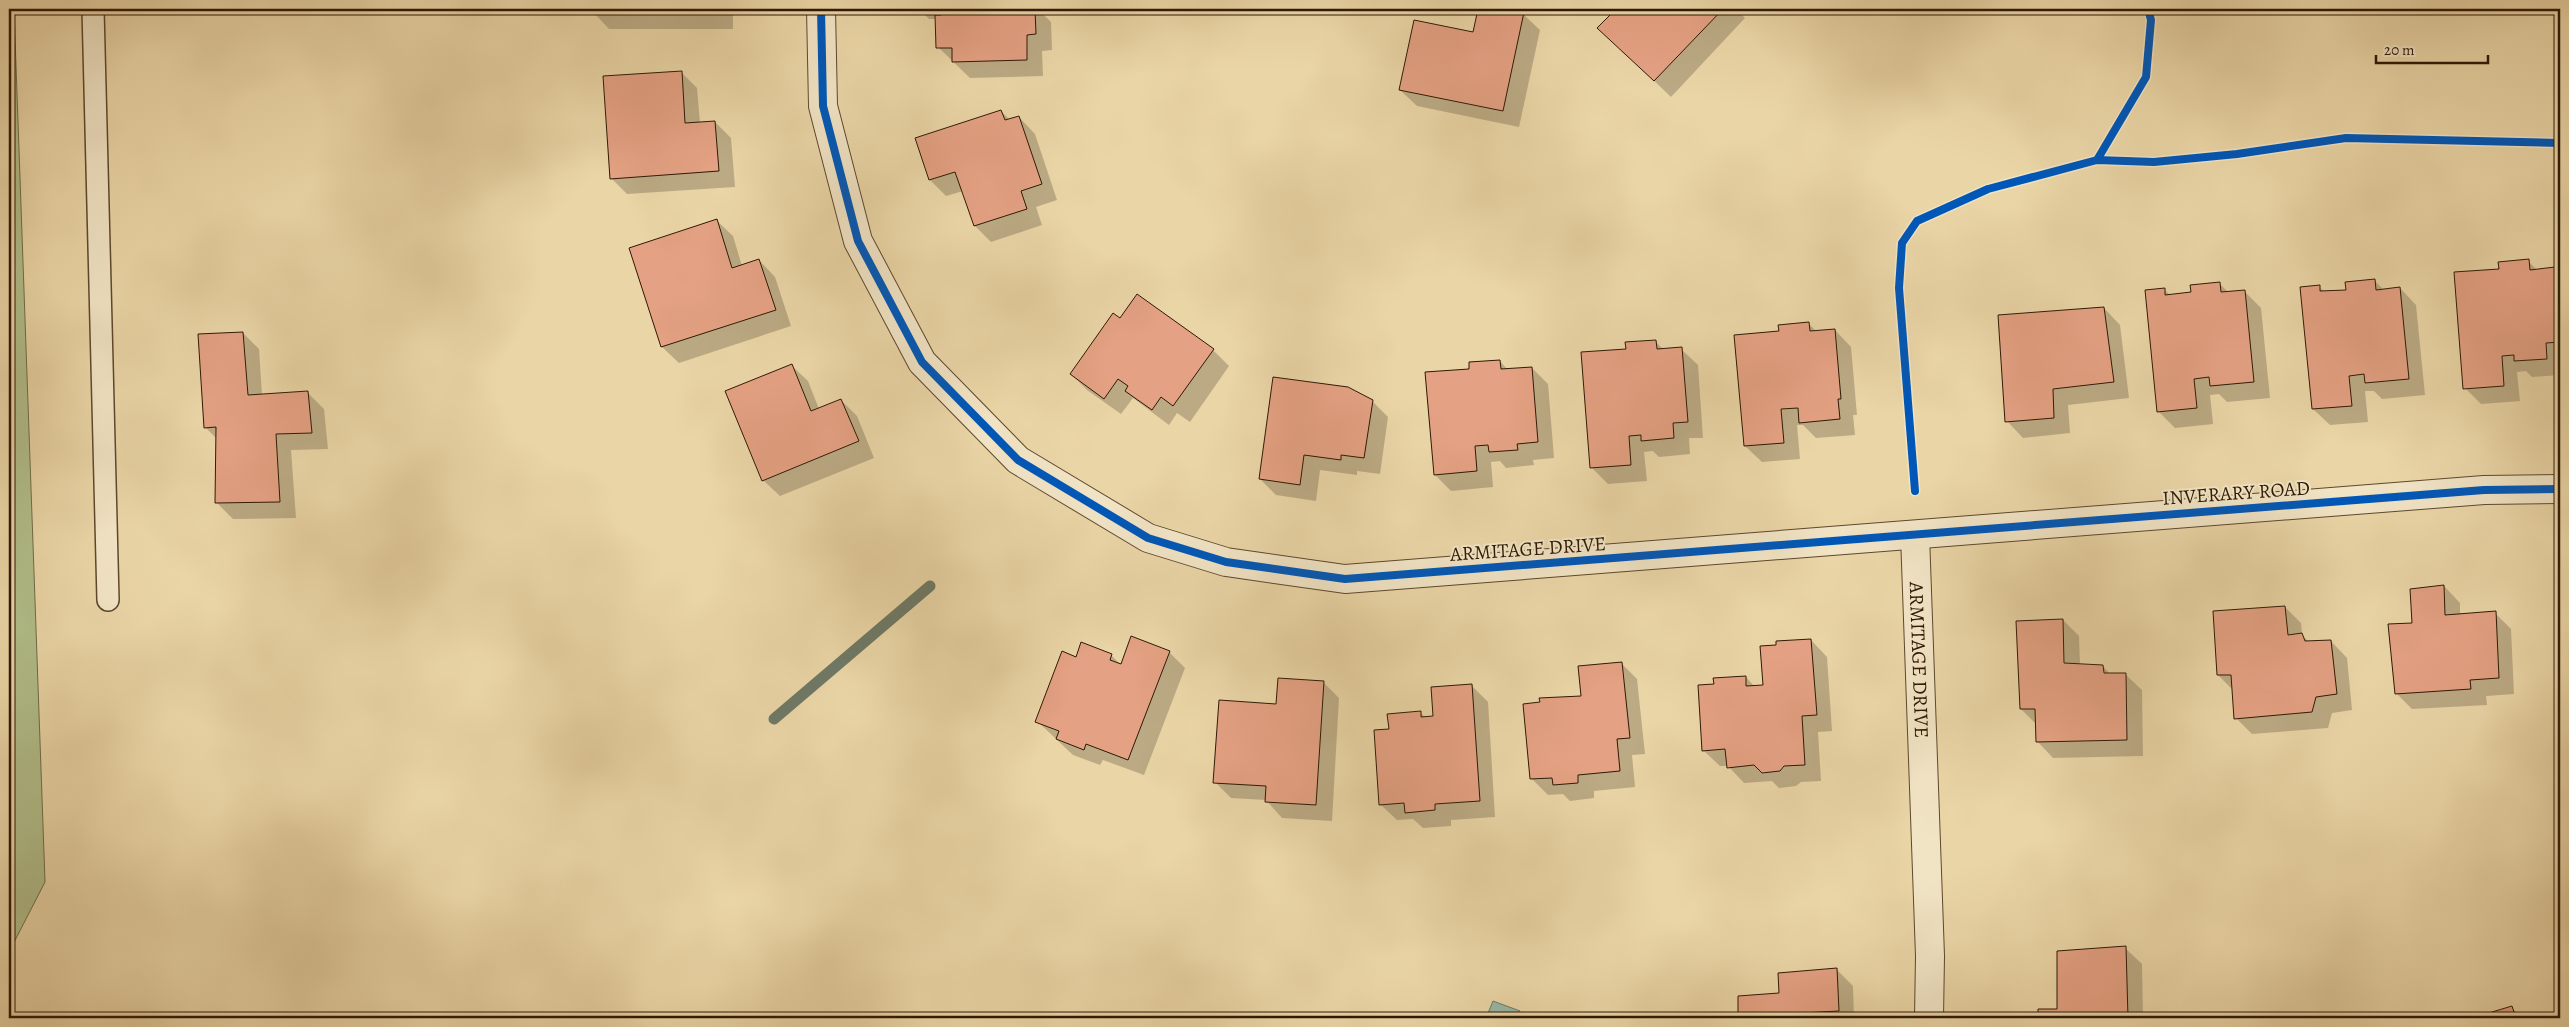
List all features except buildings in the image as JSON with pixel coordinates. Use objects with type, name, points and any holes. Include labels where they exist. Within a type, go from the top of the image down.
[{"type":"street","name":"ARMITAGE DRIVE","points":[[821,9],[823,106],[858,241],[922,362],[1018,460],[1148,538],[1226,562],[1345,579],[1915,535],[1930,956],[1930,1018]]},
{"type":"street","name":"INVERARY ROAD","points":[[1915,535],[2484,490],[2560,489]]},
{"type":"lane","points":[[93,9],[108,600]]},
{"type":"green space","points":[[9,9],[14,9],[45,882],[9,952]]},
{"type":"shaded area","points":[[1493,1001],[1520,1011],[1517,1018],[1486,1018]]},
{"type":"waterway","points":[[774,719],[930,586]]},
{"type":"cycle path","points":[[821,9],[823,106],[858,241],[922,362],[1018,460],[1148,538],[1226,562],[1345,579],[2484,490],[2560,489]]},
{"type":"cycle path","points":[[1915,491],[1899,288],[1902,243],[1917,221],[1988,189],[2097,160],[2146,77],[2151,20],[2148,9]]},
{"type":"cycle path","points":[[2097,160],[2154,162],[2237,154],[2346,138],[2560,143]]}]
